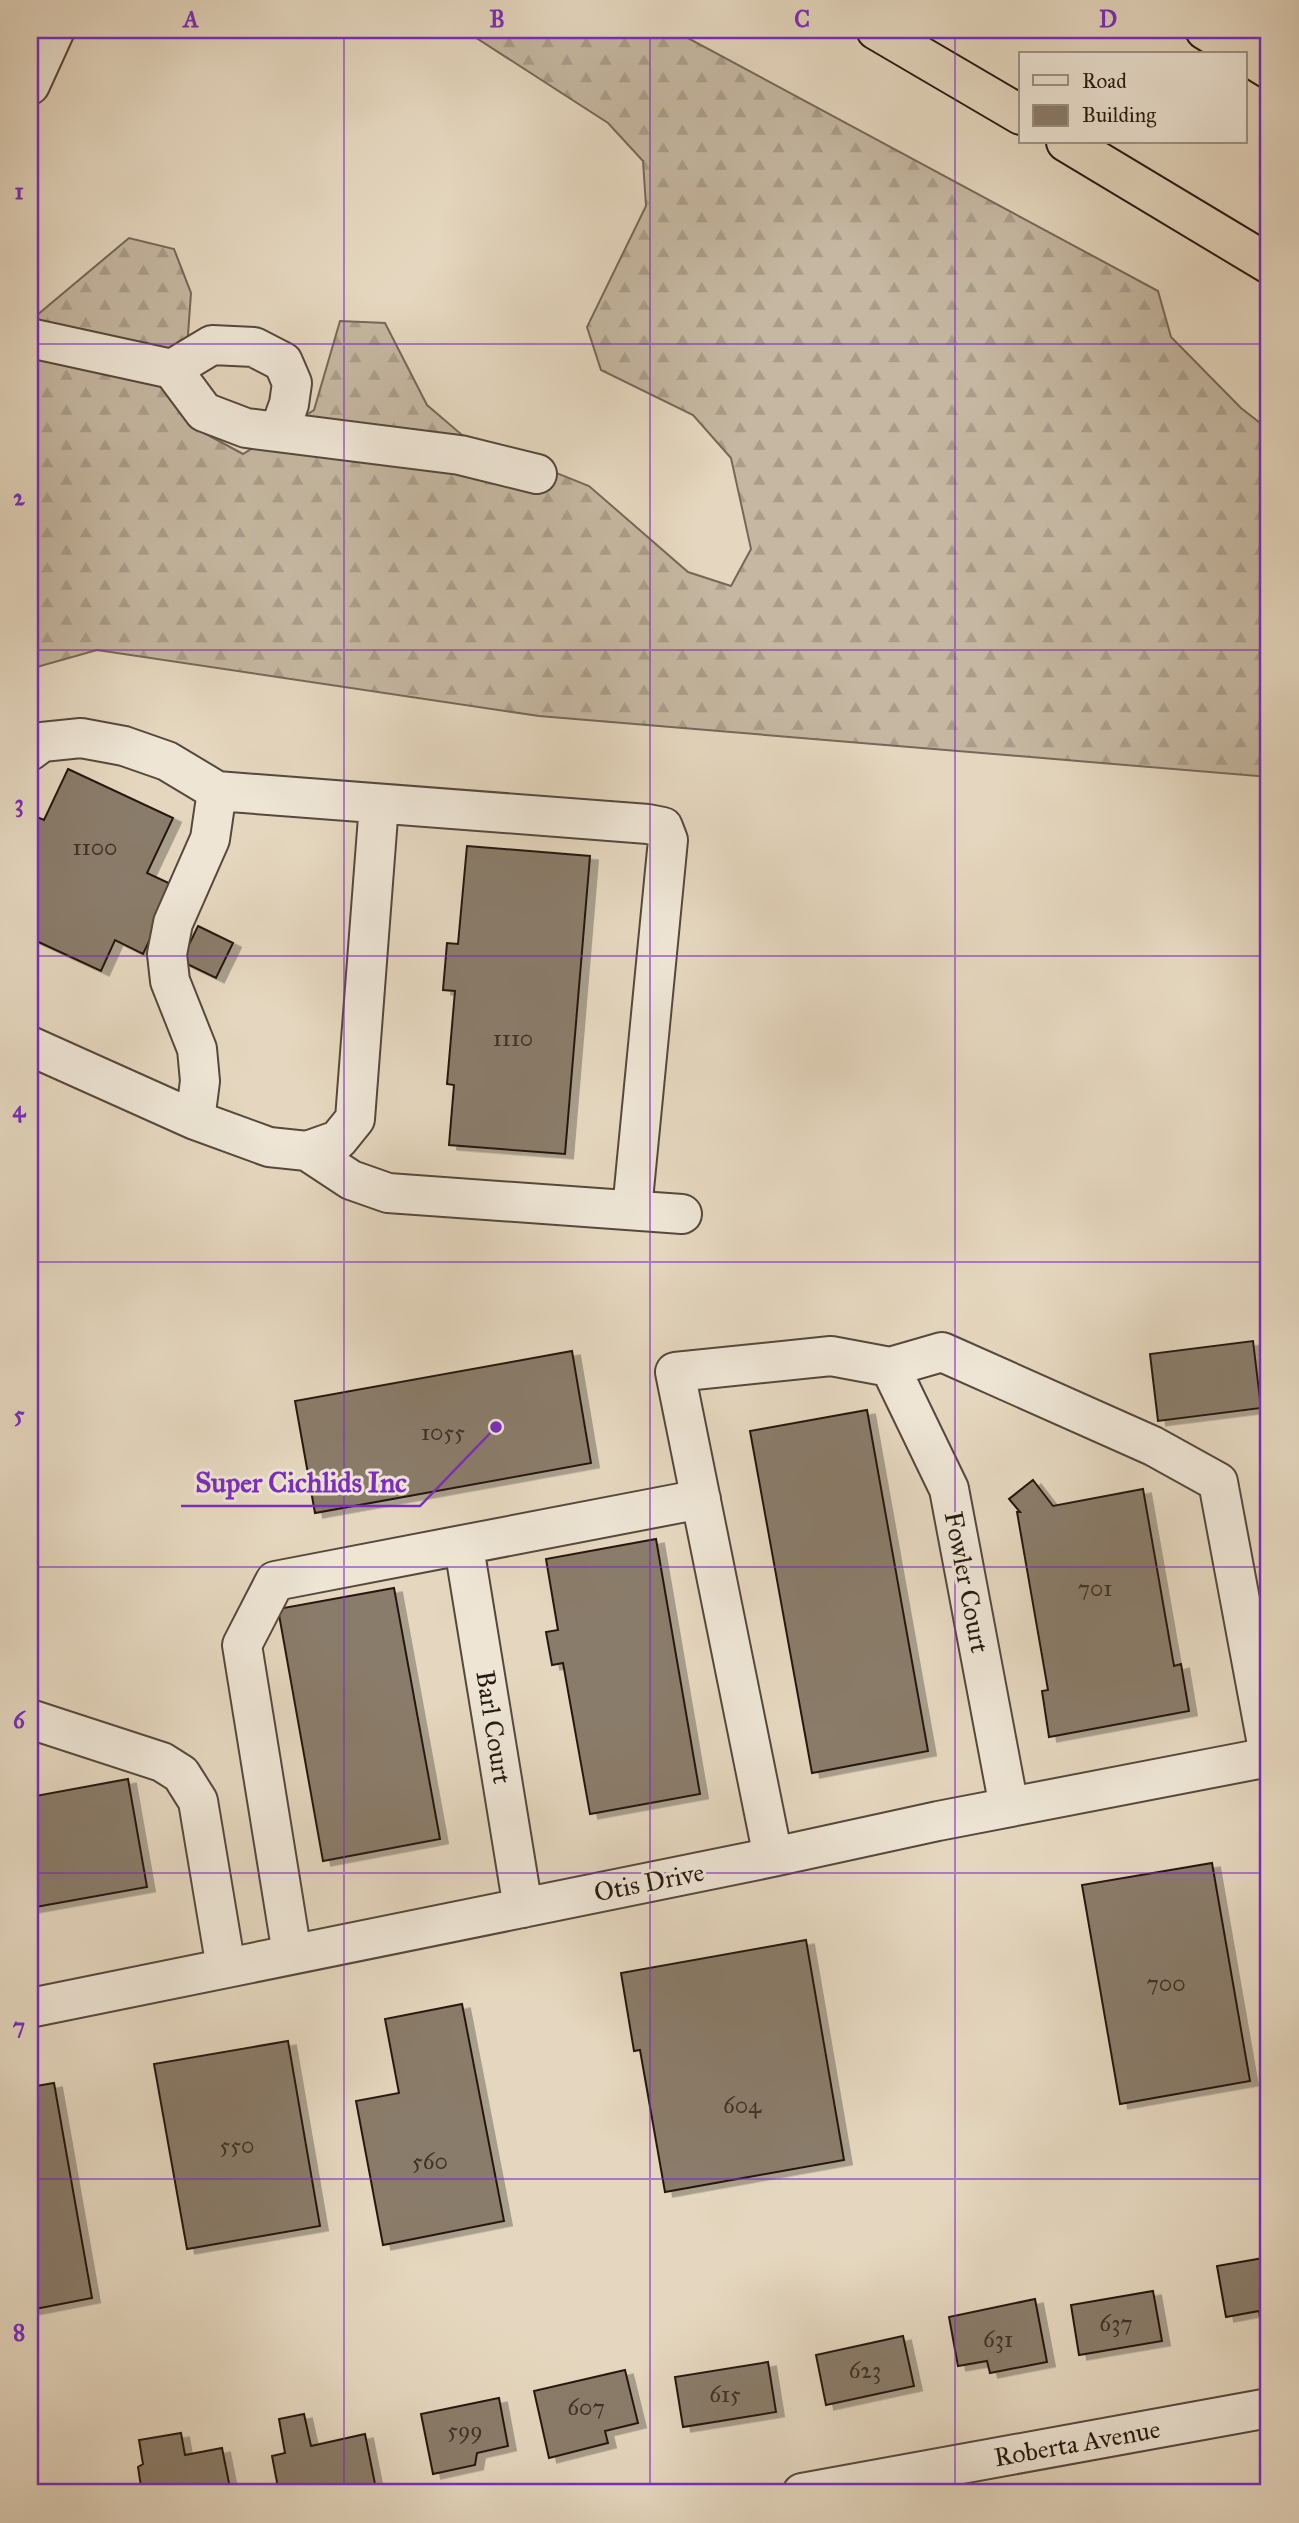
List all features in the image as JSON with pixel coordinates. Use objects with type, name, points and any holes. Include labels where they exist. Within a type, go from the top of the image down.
[{"type":"highway","points":[[876,30],[1019,114]]},
{"type":"highway","points":[[1205,30],[1241,52]]},
{"type":"highway","points":[[1262,30],[1269,33]]},
{"type":"highway","points":[[1246,55],[1269,69]]},
{"type":"highway","points":[[1069,144],[1269,264]]},
{"type":"street","points":[[30,85],[55,30]]},
{"type":"street","points":[[30,338],[172,369],[204,412],[246,428],[460,455],[537,474]]},
{"type":"street","points":[[172,369],[212,345],[254,347],[283,362],[292,383],[289,404],[279,432]]},
{"type":"street","points":[[30,751],[42,742],[81,738],[124,746],[167,761],[217,791],[663,827],[668,840],[632,1210]]},
{"type":"street","points":[[195,1120],[200,1081],[197,1049],[170,981],[167,954],[173,923],[210,839],[217,791]]},
{"type":"street","points":[[30,1046],[195,1120],[269,1147],[307,1151],[338,1140],[355,1119],[379,804]]},
{"type":"street","points":[[307,1151],[351,1180],[388,1193],[682,1214]]},
{"type":"street","points":[[773,1857],[675,1372],[831,1356],[890,1367],[943,1352],[1153,1446],[1217,1482],[1269,1756]]},
{"type":"street","name":"Fowler Court","points":[[890,1367],[949,1489],[1009,1807]]},
{"type":"street","points":[[292,1954],[242,1645],[275,1581],[464,1547],[701,1499]]},
{"type":"street","name":"Barl Court","points":[[464,1547],[523,1908]]},
{"type":"street","points":[[30,1718],[162,1762],[181,1774],[198,1801],[226,1968]]},
{"type":"street","name":"Otis Drive","points":[[30,2008],[1269,1756]]},
{"type":"street","name":"Roberta Avenue","points":[[802,2493],[1269,2408]]},
{"type":"green space","points":[[464,30],[673,30],[1158,291],[1171,337],[1241,408],[1269,430],[1269,777],[539,716],[97,650],[30,669],[30,321],[129,238],[174,249],[191,293],[184,390],[204,433],[243,454],[314,410],[340,321],[385,323],[427,405],[462,435],[589,486],[688,572],[731,586],[751,549],[731,458],[693,415],[601,370],[587,327],[646,206],[643,161],[608,123]]},
{"type":"building","points":[[68,769],[173,818],[147,873],[175,886],[143,954],[115,940],[101,971],[30,938],[30,814],[44,820]]},
{"type":"building","points":[[467,846],[590,856],[565,1154],[449,1145],[454,1085],[447,1084],[455,991],[443,990],[447,943],[458,944]]},
{"type":"building","points":[[198,926],[233,943],[216,978],[181,961]]},
{"type":"building","points":[[1253,1341],[1261,1408],[1158,1421],[1150,1354]]},
{"type":"building","points":[[572,1351],[591,1463],[315,1513],[295,1401]]},
{"type":"building","points":[[867,1410],[928,1751],[812,1773],[750,1431]]},
{"type":"building","points":[[1033,1480],[1053,1506],[1143,1489],[1174,1666],[1181,1664],[1189,1711],[1049,1737],[1042,1691],[1048,1690],[1017,1512],[1020,1512],[1009,1499]]},
{"type":"building","points":[[656,1539],[700,1794],[590,1814],[563,1663],[552,1665],[546,1632],[558,1630],[546,1559]]},
{"type":"building","points":[[394,1588],[440,1839],[323,1861],[278,1609]]},
{"type":"building","points":[[128,1779],[147,1887],[30,1908],[30,1797]]},
{"type":"building","points":[[1212,1863],[1250,2081],[1120,2104],[1082,1885]]},
{"type":"building","points":[[806,1940],[844,2160],[665,2192],[640,2050],[634,2051],[621,1973]]},
{"type":"building","points":[[462,2004],[504,2221],[383,2245],[356,2101],[399,2093],[385,2019]]},
{"type":"building","points":[[288,2041],[320,2226],[187,2249],[154,2064]]},
{"type":"building","points":[[54,2083],[92,2298],[30,2310],[30,2087]]},
{"type":"building","points":[[1269,2257],[1269,2322],[1261,2323],[1259,2311],[1226,2317],[1217,2266]]},
{"type":"building","points":[[1153,2291],[1162,2341],[1079,2355],[1071,2305]]},
{"type":"building","points":[[1035,2299],[1047,2362],[990,2373],[987,2361],[958,2366],[949,2317]]},
{"type":"building","points":[[903,2336],[914,2386],[826,2405],[816,2355]]},
{"type":"building","points":[[768,2362],[776,2412],[683,2427],[675,2377]]},
{"type":"building","points":[[625,2370],[638,2423],[605,2431],[608,2443],[549,2458],[534,2391]]},
{"type":"building","points":[[499,2398],[508,2446],[477,2453],[475,2465],[433,2474],[421,2414]]},
{"type":"building","points":[[304,2414],[311,2446],[365,2434],[375,2484],[329,2493],[279,2493],[272,2456],[285,2453],[279,2419]]},
{"type":"building","points":[[181,2433],[185,2455],[222,2448],[231,2493],[142,2493],[138,2467],[143,2464],[139,2440]]},
{"type":"building","points":[[97,2485],[99,2493],[54,2493]]},
{"type":"place","name":"Super Cichlids Inc","points":[[496,1427]]}]
